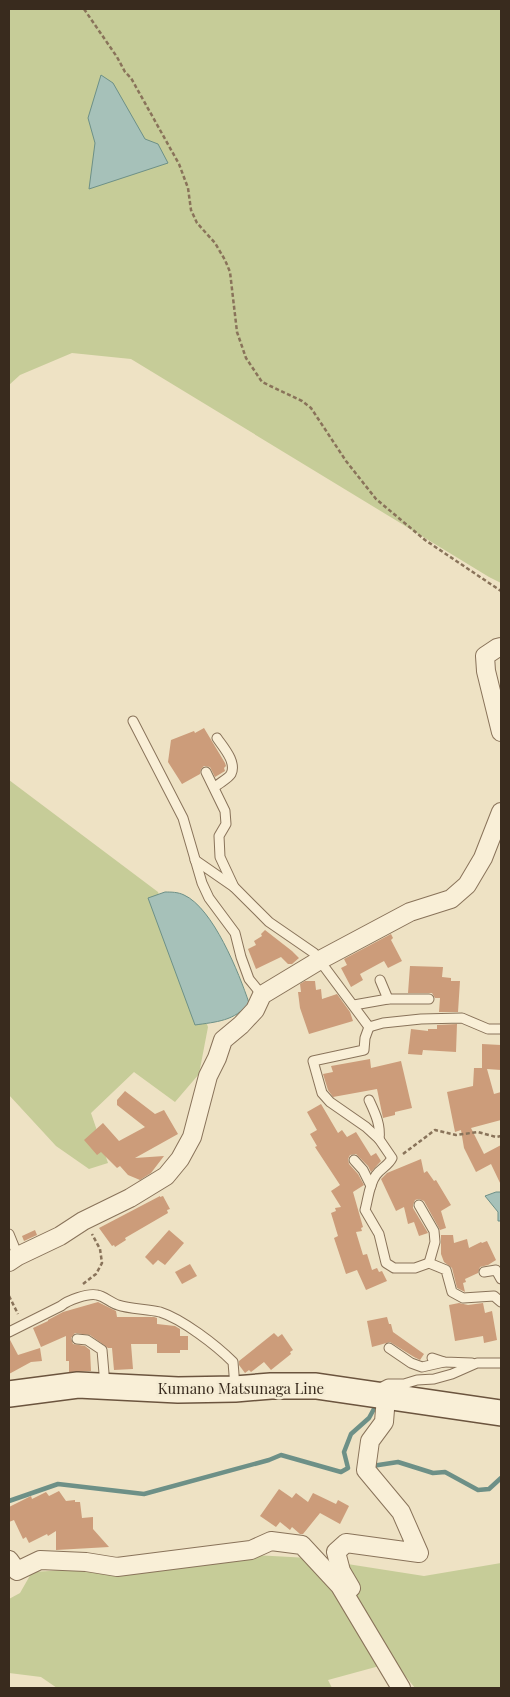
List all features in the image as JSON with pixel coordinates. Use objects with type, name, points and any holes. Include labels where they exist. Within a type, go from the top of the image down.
[{"type":"main road","name":"Kumano Matsunaga Line","points":[[9,1394],[78,1385],[178,1390],[316,1386],[501,1412]]},
{"type":"street","points":[[501,647],[485,656],[486,670],[501,732]]},
{"type":"street","points":[[13,1259],[60,1236],[83,1221],[130,1198],[166,1176],[180,1159],[192,1137],[208,1076],[223,1040],[241,1025],[254,1010],[262,995],[320,960],[410,912],[451,899],[467,885],[483,858],[501,812]]},
{"type":"street","points":[[350,1604],[351,1587],[341,1571],[336,1552],[346,1543],[419,1553],[401,1512],[366,1470],[370,1441],[384,1422],[379,1395]]},
{"type":"street","points":[[9,1560],[17,1571],[40,1560],[86,1562],[117,1567],[250,1550],[271,1541],[302,1545],[340,1586],[401,1688]]},
{"type":"lane","points":[[133,721],[183,818],[202,883],[209,898],[235,933],[249,979],[262,995]]},
{"type":"lane","points":[[215,787],[230,774],[232,767],[231,759],[217,738]]},
{"type":"lane","points":[[206,772],[215,787],[225,811],[226,824],[219,836],[220,857],[234,887]]},
{"type":"lane","points":[[195,860],[234,887],[269,922],[314,953],[370,1028]]},
{"type":"lane","points":[[380,980],[388,999]]},
{"type":"lane","points":[[354,1005],[388,999],[430,999]]},
{"type":"lane","points":[[501,1029],[488,1029],[462,1018],[382,1023],[370,1028],[365,1038],[364,1050],[313,1061],[322,1093],[326,1098],[366,1126],[379,1139],[392,1158],[389,1164],[375,1175],[365,1210],[379,1234],[386,1263],[394,1268],[415,1268],[429,1263],[446,1270],[452,1292],[463,1298],[494,1296],[501,1302]]},
{"type":"lane","points":[[369,1100],[380,1130],[379,1139]]},
{"type":"lane","points":[[354,1160],[364,1170],[371,1186]]},
{"type":"lane","points":[[419,1205],[434,1231],[434,1242],[429,1263]]},
{"type":"lane","points":[[9,1234],[13,1259]]},
{"type":"lane","points":[[484,1272],[496,1270],[501,1278]]},
{"type":"lane","points":[[9,1332],[61,1306],[68,1300],[96,1294],[119,1306],[144,1308],[175,1318],[223,1352],[233,1362],[235,1389]]},
{"type":"lane","points":[[77,1339],[87,1340],[102,1350],[105,1386]]},
{"type":"lane","points":[[389,1348],[411,1363],[422,1367],[444,1362]]},
{"type":"lane","points":[[432,1358],[444,1362],[501,1363]]},
{"type":"lane","points":[[379,1395],[388,1384],[404,1384],[452,1374],[477,1364]]},
{"type":"path","points":[[84,9],[125,72],[131,78],[179,164],[188,188],[191,210],[197,223],[215,243],[225,260],[230,272],[237,332],[246,358],[262,382],[302,401],[311,408],[346,461],[376,499],[425,540],[501,591]]},
{"type":"path","points":[[389,1164],[435,1130],[456,1135],[478,1132],[496,1137],[501,1136]]},
{"type":"path","points":[[68,1300],[96,1274],[102,1263],[100,1249],[90,1229],[83,1221]]},
{"type":"path","points":[[9,1296],[23,1325]]},
{"type":"green space","points":[[9,9],[501,9],[501,583],[131,359],[72,353],[20,375],[9,385]]},
{"type":"green space","points":[[9,780],[158,892],[208,1027],[199,1074],[175,1102],[134,1072],[91,1113],[108,1163],[89,1169],[56,1146],[9,1095]]},
{"type":"green space","points":[[252,1555],[309,1558],[424,1576],[501,1563],[501,1688],[415,1688],[394,1662],[328,1680],[332,1688],[57,1688],[41,1677],[9,1673],[9,1599],[20,1593],[32,1572]]},
{"type":"water","points":[[101,75],[113,83],[145,139],[158,144],[168,163],[89,189],[95,143],[88,118]]},
{"type":"water","points":[[165,892],[182,894],[195,902],[215,927],[232,959],[249,1003],[238,1014],[225,1020],[195,1025],[148,898]]},
{"type":"water","points":[[501,1192],[501,1221],[498,1221],[498,1212],[485,1196]]},
{"type":"building","points":[[204,728],[225,763],[225,771],[215,777],[210,767],[204,766],[200,774],[182,784],[168,762],[171,740],[194,731],[195,733]]},
{"type":"building","points":[[265,930],[299,958],[292,964],[288,964],[281,957],[256,969],[248,949],[256,945],[254,941],[262,936],[261,934]]},
{"type":"building","points":[[391,934],[393,938],[391,940],[402,961],[388,968],[384,961],[360,974],[363,980],[351,987],[341,968],[347,965],[344,959]]},
{"type":"building","points":[[410,966],[443,967],[442,977],[451,978],[451,981],[460,981],[458,1012],[439,1012],[440,998],[435,998],[432,993],[408,993]]},
{"type":"building","points":[[305,981],[315,981],[316,990],[321,989],[322,999],[337,994],[350,1012],[353,1021],[309,1034],[300,1008],[298,992],[301,992],[300,984]]},
{"type":"building","points":[[457,1024],[456,1052],[423,1050],[422,1055],[408,1054],[411,1029],[428,1031],[428,1029],[437,1029],[437,1025]]},
{"type":"building","points":[[482,1044],[501,1045],[501,1070],[487,1069],[494,1094],[501,1092],[501,1120],[471,1128],[484,1154],[501,1145],[501,1185],[491,1164],[476,1172],[464,1148],[461,1130],[455,1132],[447,1092],[473,1086],[474,1068],[482,1068]]},
{"type":"building","points":[[370,1059],[371,1068],[401,1061],[412,1108],[395,1112],[395,1115],[383,1118],[377,1089],[333,1097],[328,1090],[323,1074],[333,1072],[331,1066]]},
{"type":"building","points":[[125,1091],[155,1114],[164,1110],[178,1134],[135,1158],[164,1156],[151,1173],[140,1180],[128,1175],[120,1166],[117,1168],[101,1152],[97,1155],[84,1140],[103,1123],[119,1141],[145,1127],[117,1105],[117,1100]]},
{"type":"building","points":[[321,1104],[338,1133],[342,1130],[347,1137],[356,1132],[371,1156],[376,1153],[381,1161],[371,1172],[368,1166],[356,1154],[350,1155],[348,1159],[349,1164],[358,1174],[364,1185],[353,1192],[363,1227],[361,1228],[362,1231],[356,1232],[363,1255],[367,1254],[372,1270],[377,1268],[379,1272],[382,1271],[387,1281],[366,1290],[357,1270],[346,1274],[334,1238],[338,1236],[331,1213],[336,1211],[335,1208],[341,1207],[331,1191],[340,1185],[315,1147],[317,1146],[310,1134],[317,1130],[307,1112]]},
{"type":"building","points":[[421,1159],[424,1173],[427,1171],[434,1181],[436,1180],[451,1205],[441,1211],[446,1228],[440,1230],[424,1201],[415,1200],[413,1208],[428,1233],[419,1236],[414,1222],[408,1224],[404,1207],[396,1211],[381,1179],[387,1173]]},
{"type":"building","points":[[163,1196],[170,1209],[167,1210],[168,1213],[125,1238],[126,1240],[115,1247],[114,1245],[112,1246],[99,1228]]},
{"type":"building","points":[[35,1230],[37,1235],[24,1241],[22,1236]]},
{"type":"building","points":[[169,1230],[184,1243],[165,1265],[158,1260],[153,1265],[145,1257]]},
{"type":"building","points":[[441,1235],[453,1235],[454,1243],[467,1239],[469,1248],[487,1241],[496,1260],[480,1267],[478,1273],[465,1279],[466,1282],[463,1283],[465,1292],[457,1288],[452,1268],[444,1262],[441,1254]]},
{"type":"building","points":[[190,1264],[197,1276],[182,1284],[175,1272]]},
{"type":"building","points":[[98,1302],[116,1311],[117,1317],[154,1317],[157,1318],[157,1324],[175,1326],[180,1329],[180,1336],[188,1336],[188,1350],[180,1350],[180,1353],[157,1353],[157,1344],[131,1344],[133,1369],[114,1370],[112,1348],[108,1348],[90,1335],[75,1333],[71,1338],[73,1344],[85,1346],[90,1350],[91,1371],[69,1372],[69,1361],[66,1361],[66,1336],[41,1347],[33,1328],[63,1312]]},
{"type":"building","points":[[459,1303],[468,1305],[483,1303],[485,1313],[492,1311],[497,1340],[484,1343],[483,1336],[455,1341],[449,1305]]},
{"type":"building","points":[[387,1317],[393,1332],[424,1354],[420,1360],[390,1342],[372,1347],[367,1321]]},
{"type":"building","points":[[274,1333],[278,1337],[282,1334],[293,1350],[290,1352],[291,1354],[271,1370],[264,1362],[251,1372],[249,1370],[245,1373],[239,1365],[239,1361]]},
{"type":"building","points":[[9,1338],[18,1355],[40,1348],[42,1361],[31,1362],[9,1374]]},
{"type":"building","points":[[279,1489],[292,1498],[296,1493],[308,1502],[313,1493],[336,1504],[338,1500],[349,1506],[340,1524],[320,1513],[303,1534],[300,1534],[292,1527],[290,1530],[280,1522],[276,1527],[260,1516]]},
{"type":"building","points":[[59,1491],[66,1501],[75,1500],[75,1502],[80,1502],[82,1518],[93,1517],[93,1529],[109,1547],[56,1550],[56,1531],[29,1543],[26,1537],[23,1539],[14,1520],[9,1522],[9,1507],[31,1496],[32,1499],[46,1492],[49,1496]]},
{"type":"waterway","points":[[9,1501],[58,1484],[144,1494],[269,1460],[281,1455],[341,1472],[348,1468],[344,1452],[351,1434],[369,1418],[375,1407]]},
{"type":"waterway","points":[[372,1466],[398,1462],[433,1473],[445,1472],[478,1490],[489,1489],[501,1478]]}]
